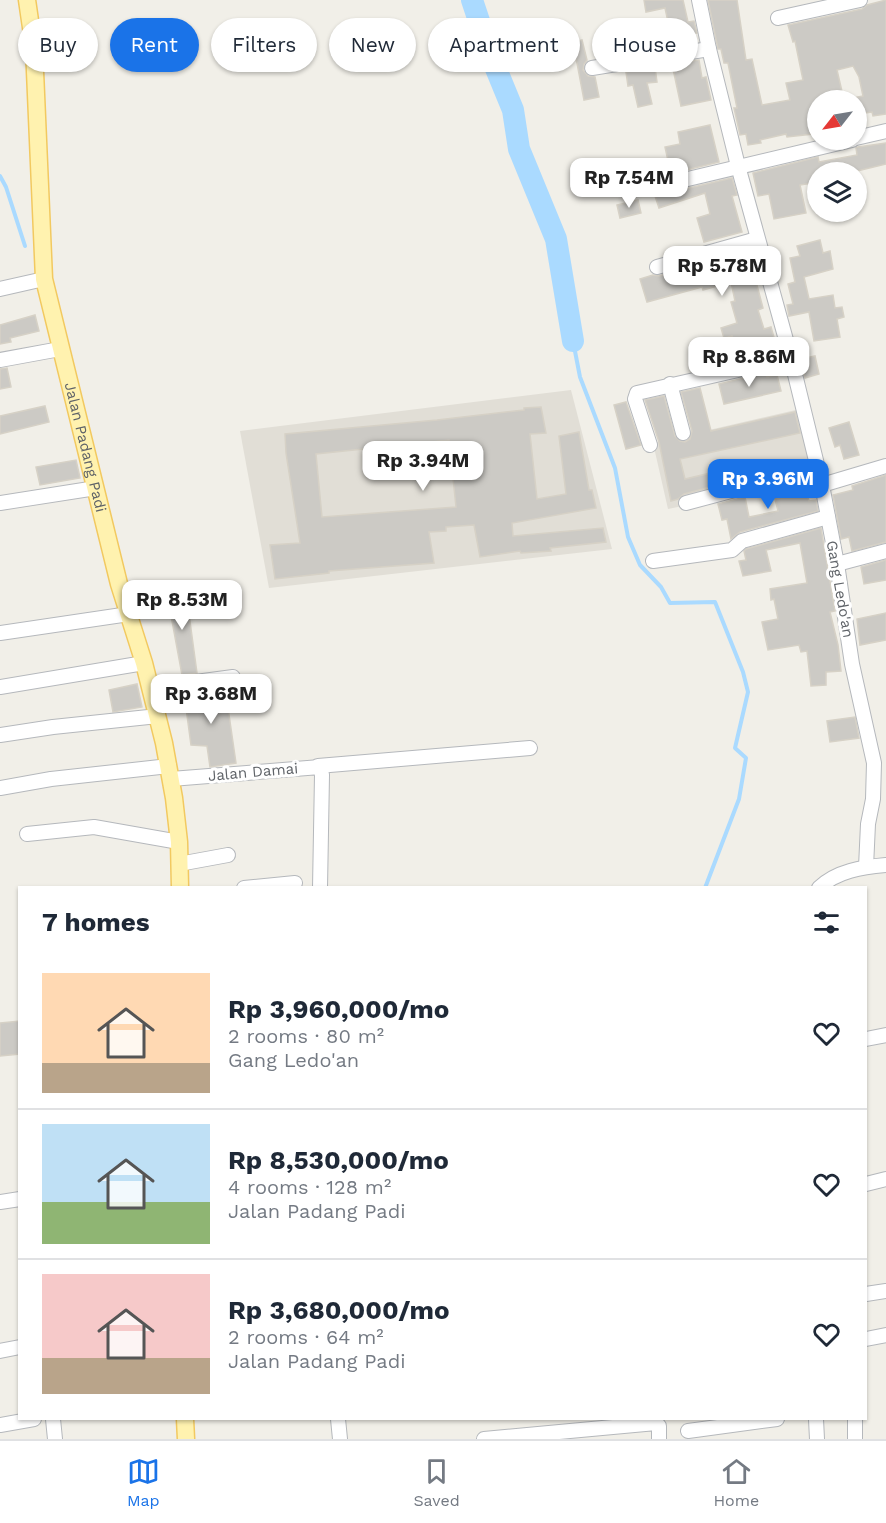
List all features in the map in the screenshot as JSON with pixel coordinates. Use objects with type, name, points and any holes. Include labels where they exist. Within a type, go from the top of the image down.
[{"type":"main road","name":"Jalan Padang Padi","points":[[27,0],[34,48],[44,279],[96,488],[158,716],[170,772],[179,842],[180,886]]},
{"type":"main road","points":[[185,1420],[186,1439]]},
{"type":"street","name":"Gang Ledo'an","points":[[699,0],[738,166],[791,358],[822,484],[852,664],[874,763],[873,800],[868,824],[866,867]]},
{"type":"street","points":[[778,18],[860,0]]},
{"type":"street","points":[[698,51],[709,49]]},
{"type":"street","points":[[867,135],[886,131]]},
{"type":"street","points":[[650,188],[808,150]]},
{"type":"street","points":[[657,267],[757,239]]},
{"type":"street","points":[[0,289],[44,279]]},
{"type":"street","points":[[0,360],[60,349]]},
{"type":"street","points":[[650,445],[635,396],[640,391],[791,358]]},
{"type":"street","points":[[670,384],[683,433]]},
{"type":"street","points":[[822,484],[886,466]]},
{"type":"street","points":[[686,503],[817,468]]},
{"type":"street","points":[[0,503],[96,488]]},
{"type":"street","points":[[653,561],[732,550],[742,541],[828,517]]},
{"type":"street","points":[[837,564],[886,551]]},
{"type":"street","points":[[0,633],[129,614]]},
{"type":"street","points":[[0,687],[144,663]]},
{"type":"street","points":[[150,688],[233,677]]},
{"type":"street","points":[[0,735],[158,716]]},
{"type":"street","points":[[318,766],[530,748]]},
{"type":"street","name":"Jalan Damai","points":[[0,788],[51,779],[318,766],[322,769],[320,886]]},
{"type":"street","points":[[27,834],[94,827],[179,842]]},
{"type":"street","points":[[179,864],[228,855]]},
{"type":"street","points":[[821,886],[838,875],[886,864]]},
{"type":"street","points":[[264,886],[295,883]]},
{"type":"street","points":[[867,1039],[886,1035]]},
{"type":"street","points":[[867,1184],[886,1179]]},
{"type":"street","points":[[0,1202],[18,1199]]},
{"type":"street","points":[[867,1294],[886,1291]]},
{"type":"street","points":[[867,1339],[886,1335]]},
{"type":"street","points":[[0,1351],[18,1347]]},
{"type":"street","points":[[0,1425],[28,1420]]},
{"type":"street","points":[[53,1420],[55,1439]]},
{"type":"street","points":[[338,1420],[340,1439]]},
{"type":"street","points":[[688,1430],[769,1420]]},
{"type":"street","points":[[816,1420],[817,1439]]},
{"type":"street","points":[[855,1420],[855,1439]]},
{"type":"street","points":[[484,1439],[656,1423],[659,1426],[659,1439]]},
{"type":"shaded area","points":[[571,390],[612,549],[269,588],[240,431]]},
{"type":"shaded area","points":[[800,409],[815,469],[778,479],[772,488],[668,509],[653,443]]},
{"type":"building","points":[[644,0],[683,0],[687,18],[667,18],[665,8],[646,12]]},
{"type":"building","points":[[708,0],[737,0],[746,60],[752,59],[762,105],[790,100],[786,83],[803,80],[795,41],[793,42],[788,25],[862,9],[867,5],[886,0],[886,114],[873,116],[872,112],[867,113],[867,90],[862,90],[859,77],[853,66],[837,70],[842,90],[807,90],[807,135],[787,137],[786,134],[748,145],[746,134],[740,135],[728,63],[724,63],[721,49],[718,49]]},
{"type":"building","points":[[580,40],[582,40],[587,60],[583,70],[588,76],[595,77],[599,97],[584,100],[579,72]]},
{"type":"building","points":[[698,60],[702,78],[706,77],[711,100],[681,106],[674,72],[698,72]]},
{"type":"building","points":[[626,72],[656,72],[657,82],[647,83],[652,104],[638,107],[633,85],[628,86]]},
{"type":"building","points":[[710,125],[719,162],[686,170],[684,162],[669,165],[665,147],[680,144],[678,132]]},
{"type":"building","points":[[886,143],[886,164],[867,169],[867,162],[819,162],[857,155],[856,150],[867,150],[867,146]]},
{"type":"building","points":[[818,157],[819,162],[807,162],[807,184],[800,185],[806,213],[774,219],[769,194],[758,196],[753,173]]},
{"type":"building","points":[[732,178],[737,195],[732,196],[742,232],[704,242],[697,218],[710,214],[705,193],[659,208],[655,196]]},
{"type":"building","points":[[638,200],[641,213],[620,218],[617,205]]},
{"type":"building","points":[[820,240],[823,253],[830,251],[833,269],[804,277],[809,299],[833,295],[835,308],[842,307],[844,317],[837,319],[840,337],[814,341],[809,312],[789,316],[787,305],[793,304],[788,284],[795,282],[790,258],[800,256],[797,246]]},
{"type":"building","points":[[748,251],[763,308],[758,310],[764,329],[771,327],[775,341],[771,342],[775,352],[755,357],[752,347],[736,351],[732,336],[724,338],[721,328],[737,323],[731,302],[735,301],[731,282],[703,290],[702,287],[647,302],[640,279],[653,275],[659,276]]},
{"type":"building","points":[[35,315],[39,331],[10,338],[11,342],[0,344],[0,325]]},
{"type":"building","points":[[815,356],[819,374],[805,378],[801,359]]},
{"type":"building","points":[[7,368],[11,387],[0,389],[0,369]]},
{"type":"building","points":[[765,373],[767,377],[777,375],[781,391],[724,404],[719,384]]},
{"type":"building","points":[[700,388],[711,431],[795,412],[800,433],[680,459],[685,479],[757,462],[760,474],[684,494],[671,501],[659,442],[645,400],[664,396],[675,436],[685,442],[690,439],[692,431],[681,392]]},
{"type":"building","points":[[626,402],[641,445],[626,449],[614,405]]},
{"type":"building","points":[[45,406],[49,422],[0,434],[0,416]]},
{"type":"building","points":[[541,407],[546,433],[530,434],[537,499],[566,494],[559,436],[579,432],[589,490],[592,490],[596,508],[512,523],[513,536],[603,528],[606,542],[550,548],[551,551],[521,553],[520,551],[480,557],[474,525],[446,527],[446,531],[429,532],[434,563],[329,571],[329,573],[275,579],[270,545],[300,543],[285,434],[437,420],[524,410],[524,408]],"holes":[[[449,440],[456,507],[322,517],[316,454]]]},
{"type":"building","points":[[849,422],[859,455],[844,459],[840,445],[835,447],[829,428]]},
{"type":"building","points":[[76,460],[80,478],[40,485],[36,467]]},
{"type":"building","points":[[886,475],[886,542],[852,551],[849,537],[841,539],[833,495],[853,490],[852,486]]},
{"type":"building","points":[[803,481],[809,501],[816,500],[818,511],[740,532],[731,539],[727,519],[722,520],[718,504],[745,497],[749,517],[778,511],[775,499],[787,495],[784,486]]},
{"type":"building","points":[[821,528],[835,611],[830,612],[838,645],[841,671],[826,672],[826,685],[811,686],[807,651],[801,652],[799,645],[768,650],[762,622],[778,619],[774,599],[771,600],[770,589],[807,583],[800,543],[766,550],[771,571],[743,576],[739,561],[746,560],[744,551],[746,549]]},
{"type":"building","points":[[886,560],[886,580],[864,584],[861,567]]},
{"type":"building","points":[[186,592],[197,673],[182,675],[170,610],[165,610],[163,596]]},
{"type":"building","points":[[886,613],[886,640],[860,645],[857,619]]},
{"type":"building","points":[[137,684],[142,707],[113,712],[109,690]]},
{"type":"building","points":[[225,687],[236,763],[210,767],[207,746],[191,745],[184,693]]},
{"type":"building","points":[[855,717],[859,738],[830,742],[827,721]]},
{"type":"building","points":[[18,1021],[18,1054],[0,1056],[0,1023]]},
{"type":"waterway","points":[[472,0],[490,54],[513,110],[519,149],[556,239],[573,341]]},
{"type":"waterway","points":[[0,176],[6,187],[25,246]]},
{"type":"waterway","points":[[573,341],[580,377],[615,468],[628,537],[640,565],[661,587],[670,603],[715,602],[743,672],[748,692],[735,748],[746,758],[739,799],[706,886]]}]
